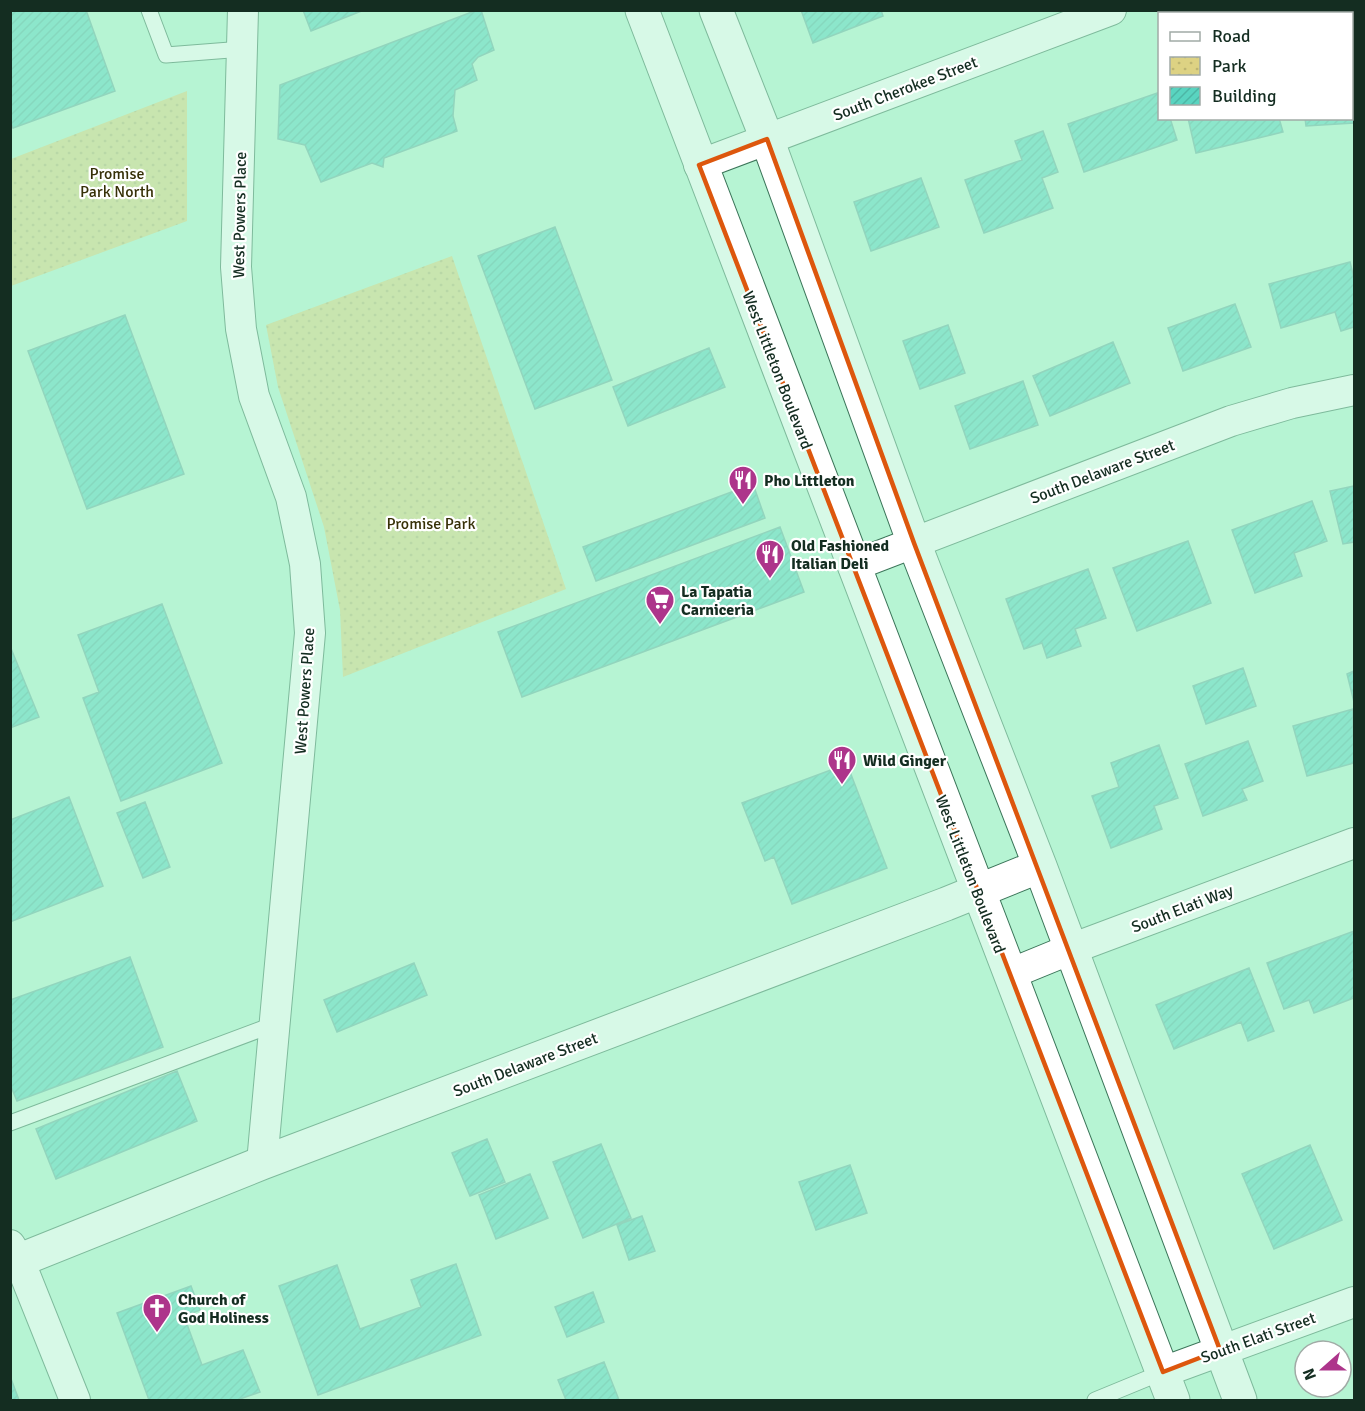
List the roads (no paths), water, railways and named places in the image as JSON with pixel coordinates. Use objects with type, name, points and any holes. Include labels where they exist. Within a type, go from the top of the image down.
[{"type":"main road","name":"West Littleton Boulevard","points":[[642,10],[699,165],[1168,1386]]},
{"type":"main road","points":[[716,10],[767,139],[914,543],[1040,866],[1240,1401]]},
{"type":"main road","name":"South Delaware Street","points":[[13,1256],[1040,866]]},
{"type":"street","name":"West Powers Place","points":[[243,10],[236,267],[241,329],[254,396],[291,497],[305,564],[310,633],[262,1163]]},
{"type":"street","name":"South Cherokee Street","points":[[699,165],[1111,10]]},
{"type":"street","name":"South Delaware Street","points":[[853,566],[1231,421],[1292,403],[1354,390]]},
{"type":"street","name":"South Elati Way","points":[[1010,974],[1354,843]]},
{"type":"street","points":[[13,1256],[75,1401]]},
{"type":"street","name":"South Elati Street","points":[[1168,1386],[1220,1350],[1354,1302]]},
{"type":"lane","points":[[149,10],[166,55],[243,49]]},
{"type":"lane","points":[[10,1123],[275,1024]]},
{"type":"lane","points":[[1095,1401],[1168,1386]]},
{"type":"place","name":"Pho Littleton","points":[[743,506]]},
{"type":"place","name":"Old Fashioned Italian Deli","points":[[770,580]]},
{"type":"place","name":"La Tapatia Carniceria","points":[[660,626]]},
{"type":"place","name":"Wild Ginger","points":[[842,786]]},
{"type":"place","name":"Church of God Holiness","points":[[157,1334]]},
{"type":"park label","name":"Promise Park North","points":[[117,182]]},
{"type":"park label","name":"Promise Park","points":[[431,523]]}]
